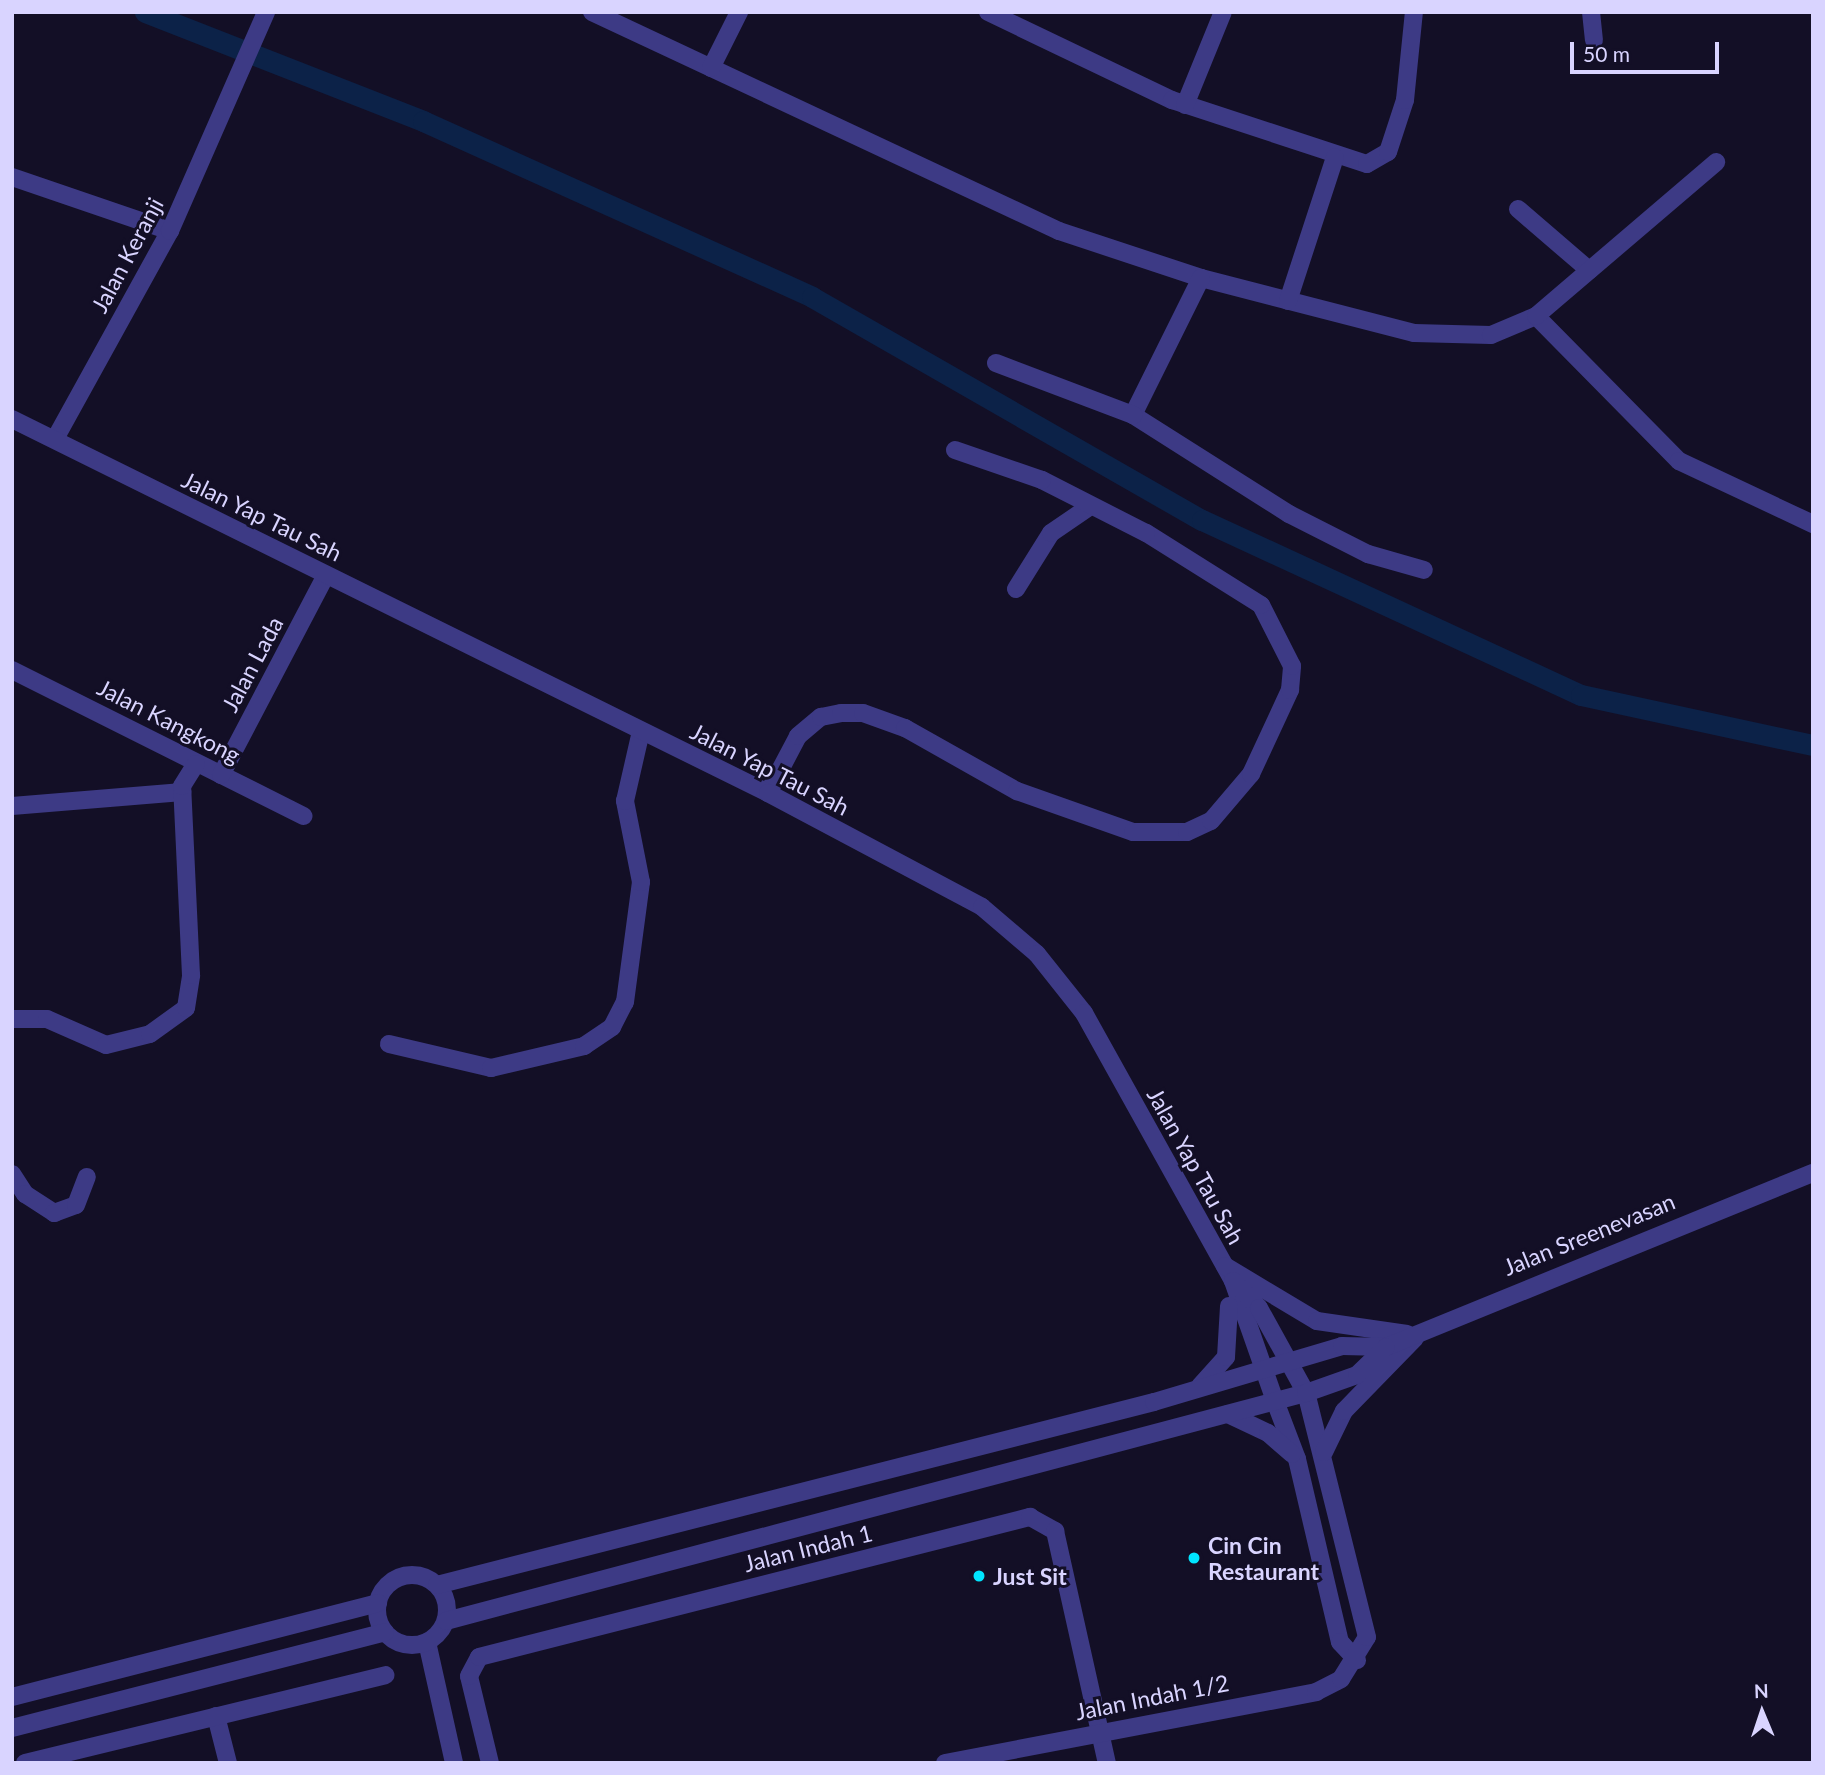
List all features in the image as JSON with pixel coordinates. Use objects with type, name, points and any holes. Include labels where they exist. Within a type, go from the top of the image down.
[{"type":"street","name":"Jalan Keranji","points":[[55,439],[170,231],[230,88],[266,12]]},
{"type":"street","points":[[592,12],[1059,231],[1201,278],[1413,333],[1461,338],[1491,335],[1536,316],[1716,162]]},
{"type":"street","points":[[711,68],[739,12]]},
{"type":"street","points":[[988,12],[1185,105],[1335,157],[1367,164],[1388,152],[1405,100],[1414,12]]},
{"type":"street","points":[[1185,105],[1223,12]]},
{"type":"street","points":[[1591,12],[1594,40]]},
{"type":"street","points":[[1287,301],[1335,157]]},
{"type":"street","points":[[12,177],[170,231]]},
{"type":"street","points":[[1518,209],[1589,270]]},
{"type":"street","points":[[1133,415],[1201,278]]},
{"type":"street","points":[[1536,316],[1679,461],[1813,524]]},
{"type":"street","points":[[996,363],[1133,415],[1289,514],[1368,554],[1424,570]]},
{"type":"street","name":"Jalan Yap Tau Sah","points":[[12,419],[768,793],[982,907],[1037,954],[1084,1013],[1229,1274],[1260,1370],[1275,1401]]},
{"type":"street","points":[[768,793],[787,752],[811,722],[863,713],[905,728],[1017,791],[1133,832],[1187,832],[1211,821],[1251,774],[1290,690],[1286,648],[1261,605],[1146,533],[1089,507],[1042,480],[955,450]]},
{"type":"street","points":[[1016,589],[1051,533],[1089,507]]},
{"type":"street","name":"Jalan Lada","points":[[221,775],[326,575]]},
{"type":"street","name":"Jalan Kangkong","points":[[12,670],[303,816]]},
{"type":"street","points":[[390,1044],[491,1068],[584,1046],[612,1027],[625,1002],[642,882],[625,801],[640,731]]},
{"type":"street","points":[[12,1019],[47,1019],[106,1045],[150,1034],[186,1008],[191,975],[182,792],[197,764]]},
{"type":"street","points":[[12,806],[182,792]]},
{"type":"street","name":"Jalan Sreenevasan","points":[[1386,1347],[1813,1173]]},
{"type":"street","points":[[12,1174],[25,1194],[54,1213],[76,1205],[87,1177]]},
{"type":"street","points":[[1229,1274],[1317,1321],[1382,1335],[1419,1333]]},
{"type":"street","points":[[1229,1274],[1259,1308],[1291,1361],[1306,1393],[1324,1452],[1367,1637],[1357,1660],[1340,1642],[1297,1459],[1275,1401]]},
{"type":"street","points":[[1195,1390],[1219,1370],[1230,1342],[1229,1274]]},
{"type":"street","points":[[1324,1452],[1344,1411],[1419,1333]]},
{"type":"street","points":[[15,1695],[378,1603],[402,1576],[437,1585],[1195,1390],[1342,1346],[1386,1347]]},
{"type":"street","points":[[378,1603],[385,1632],[404,1644],[427,1642],[446,1620],[1306,1393],[1357,1375],[1386,1347]]},
{"type":"street","points":[[1228,1414],[1268,1433],[1297,1459]]},
{"type":"street","name":"Jalan Indah 1","points":[[490,1763],[469,1676],[479,1657],[1030,1517],[1055,1531],[1107,1763]]},
{"type":"street","points":[[437,1585],[446,1620]]},
{"type":"street","points":[[12,1728],[385,1632]]},
{"type":"street","points":[[427,1642],[454,1763]]},
{"type":"street","name":"Jalan Indah 1/2","points":[[945,1763],[1316,1692],[1341,1679],[1357,1660]]},
{"type":"street","points":[[25,1763],[385,1675]]},
{"type":"street","points":[[216,1716],[228,1763]]},
{"type":"waterway","points":[[145,12],[423,121],[812,297],[1202,520],[1581,695],[1813,745]]},
{"type":"place","name":"Cin Cin Restaurant","points":[[1194,1558]]},
{"type":"place","name":"Just Sit","points":[[979,1576]]}]
